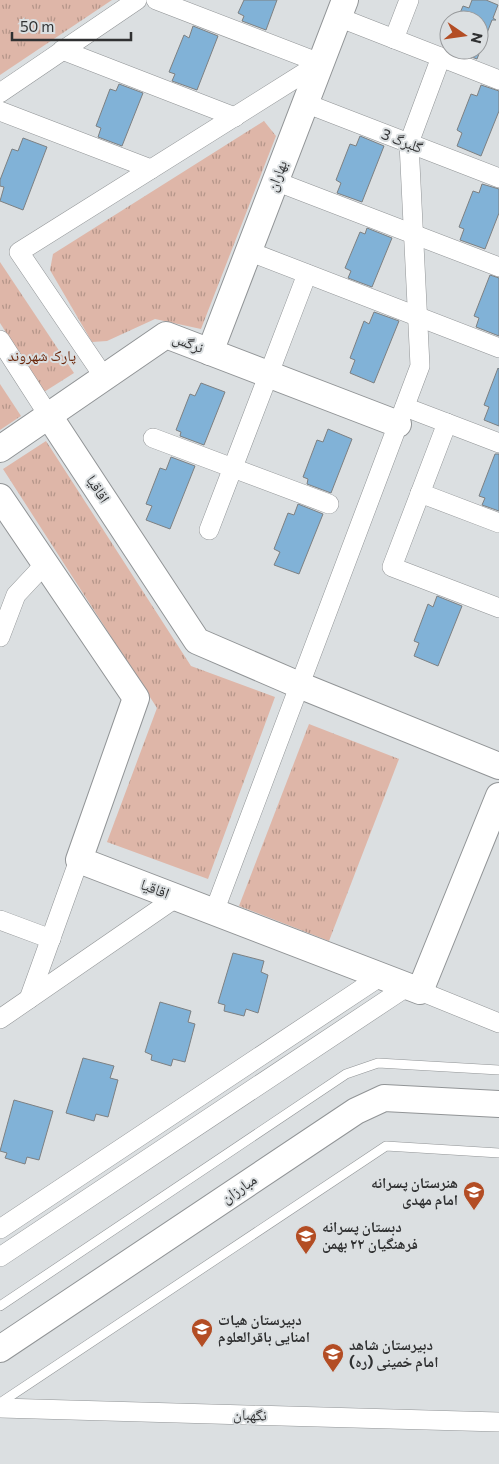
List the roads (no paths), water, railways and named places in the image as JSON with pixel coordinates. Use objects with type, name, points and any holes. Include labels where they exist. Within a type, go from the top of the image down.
[{"type":"street","points":[[0,93],[137,0]]},
{"type":"street","points":[[156,0],[320,63]]},
{"type":"street","points":[[394,39],[409,0]]},
{"type":"street","points":[[341,9],[394,39],[439,56]]},
{"type":"street","name":"بهاران","points":[[210,352],[341,9]]},
{"type":"street","points":[[62,50],[235,117]]},
{"type":"street","points":[[214,912],[420,366],[409,144],[440,60]]},
{"type":"street","points":[[449,60],[499,80]]},
{"type":"street","points":[[104,377],[19,252],[320,63]]},
{"type":"street","name":"گلبرگ 3","points":[[305,103],[499,178]]},
{"type":"street","points":[[0,111],[151,169]]},
{"type":"street","points":[[276,181],[499,267]]},
{"type":"street","points":[[248,251],[499,348]]},
{"type":"street","points":[[209,530],[307,274]]},
{"type":"street","name":"نرگس","points":[[0,449],[166,335],[268,374],[401,415]]},
{"type":"street","points":[[0,340],[49,416]]},
{"type":"street","points":[[401,415],[447,423],[499,443]]},
{"type":"street","name":"اقاقیا","points":[[49,416],[197,641],[299,686],[499,766]]},
{"type":"street","points":[[447,423],[392,567],[499,608]]},
{"type":"street","points":[[154,438],[329,504]]},
{"type":"street","points":[[420,493],[499,522]]},
{"type":"street","points":[[0,497],[136,698],[28,999]]},
{"type":"street","points":[[0,637],[16,595],[45,564]]},
{"type":"street","points":[[0,1257],[418,986],[499,796]]},
{"type":"street","name":"اقاقیا","points":[[79,860],[381,976],[418,986]]},
{"type":"street","points":[[0,1019],[177,897]]},
{"type":"street","points":[[0,920],[51,939]]},
{"type":"street","points":[[0,1229],[381,976]]},
{"type":"street","points":[[418,986],[499,1011]]},
{"type":"street","points":[[418,986],[499,1023]]},
{"type":"street","name":"مبارزان","points":[[0,1349],[356,1111],[384,1098],[499,1104]]},
{"type":"street","name":"مبارزان","points":[[0,1363],[373,1118],[395,1113],[499,1120]]},
{"type":"street","name":"نگهبان","points":[[0,1408],[499,1422]]},
{"type":"lane","points":[[0,1306],[346,1074],[378,1063],[499,1070]]},
{"type":"lane","points":[[0,1403],[386,1146],[499,1154]]},
{"type":"place","name":"هنرستان پسرانه امام مهدی","points":[[474,1211]]},
{"type":"place","name":"دبستان پسرانه فرهنگیان ۲۲ بهمن","points":[[306,1255]]},
{"type":"place","name":"دبیرستان هیات امنایی باقرالعلوم","points":[[202,1348]]},
{"type":"place","name":"دبیرستان شاهد امام خمینی (ره)","points":[[333,1373]]},
{"type":"park label","name":"پارک شهروند","points":[[42,356]]}]
